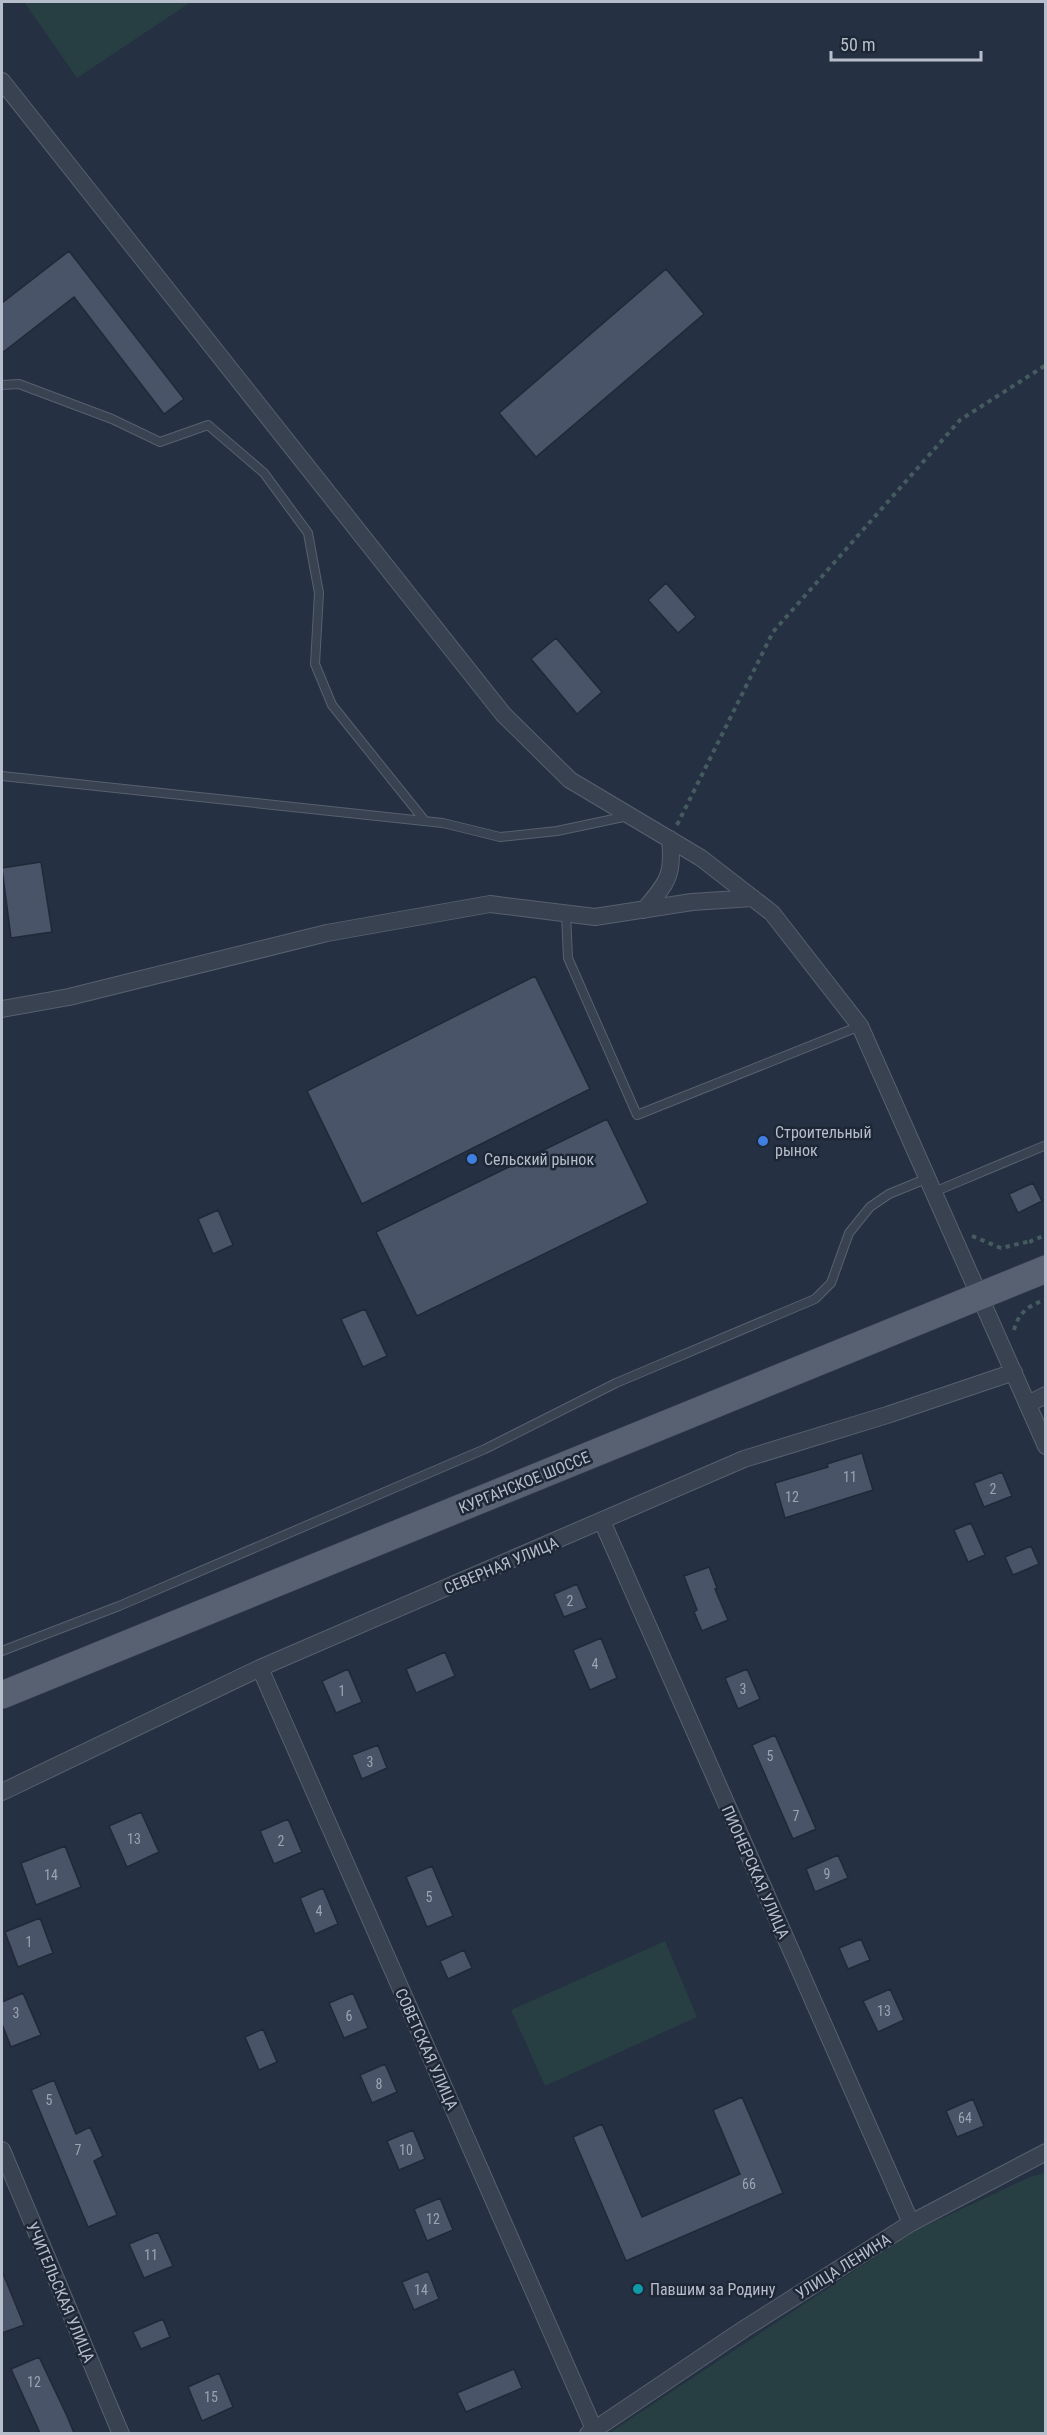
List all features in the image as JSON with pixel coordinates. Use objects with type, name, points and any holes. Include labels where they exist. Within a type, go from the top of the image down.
[{"type":"main road","name":"КУРГАНСКОЕ ШОССЕ","points":[[2,1695],[1046,1269]]},
{"type":"street","points":[[2,81],[503,714],[570,780],[701,858],[772,913],[860,1026],[1046,1446]]},
{"type":"street","points":[[644,910],[666,884],[673,861],[670,839]]},
{"type":"street","points":[[2,1009],[69,997],[327,933],[490,904],[595,917],[692,902],[753,898]]},
{"type":"street","name":"СЕВЕРНАЯ УЛИЦА","points":[[2,1792],[260,1668],[744,1459],[887,1415],[1014,1372]]},
{"type":"street","points":[[1028,1404],[1046,1395]]},
{"type":"street","name":"ПИОНЕРСКАЯ УЛИЦА","points":[[602,1521],[911,2223]]},
{"type":"street","name":"СОВЕТСКАЯ УЛИЦА","points":[[260,1668],[591,2431]]},
{"type":"street","name":"УЧИТЕЛЬСКАЯ УЛИЦА","points":[[2,2150],[121,2433]]},
{"type":"street","name":"УЛИЦА ЛЕНИНА","points":[[591,2431],[744,2329],[911,2223],[1046,2152]]},
{"type":"lane","points":[[2,385],[19,384],[112,419],[160,442],[208,424],[264,473],[308,533],[319,593],[315,664],[332,705],[425,821]]},
{"type":"lane","points":[[2,776],[443,823],[500,837],[557,831],[630,816]]},
{"type":"lane","points":[[566,914],[568,958],[637,1115],[860,1026]]},
{"type":"lane","points":[[2,1651],[119,1606],[464,1459],[616,1383],[815,1299],[831,1283],[849,1233],[870,1207],[889,1194],[931,1185],[1046,1145]]},
{"type":"path","points":[[670,839],[773,632],[960,420],[1046,365]]},
{"type":"path","points":[[948,1223],[1001,1248],[1032,1242],[1046,1235]]},
{"type":"path","points":[[1012,1335],[1017,1317],[1027,1307],[1046,1299]]},
{"type":"green space","points":[[24,2],[191,2],[77,78]]},
{"type":"green space","points":[[665,1941],[697,2017],[545,2086],[511,2010]]},
{"type":"green space","points":[[1045,2173],[1045,2433],[609,2433],[913,2232],[1032,2176]]},
{"type":"building","points":[[69,251],[184,399],[164,414],[74,297],[2,353],[2,303]]},
{"type":"building","points":[[666,269],[704,314],[536,457],[499,413]]},
{"type":"building","points":[[666,583],[696,617],[678,633],[648,600]]},
{"type":"building","points":[[556,638],[602,692],[577,714],[531,659]]},
{"type":"building","points":[[41,862],[52,932],[11,938],[2,868]]},
{"type":"building","points":[[535,976],[590,1089],[362,1204],[307,1091]]},
{"type":"building","points":[[607,1119],[648,1203],[417,1316],[376,1232]]},
{"type":"building","points":[[1033,1183],[1042,1201],[1018,1213],[1009,1194]]},
{"type":"building","points":[[218,1210],[233,1245],[213,1254],[198,1219]]},
{"type":"building","points":[[365,1309],[387,1356],[363,1367],[341,1319]]},
{"type":"building","points":[[862,1453],[873,1490],[785,1518],[775,1483],[828,1467],[827,1464]]},
{"type":"building","points":[[1002,1472],[1012,1496],[984,1507],[974,1483]]},
{"type":"building","points":[[971,1523],[985,1555],[968,1562],[954,1530]]},
{"type":"building","points":[[1031,1546],[1039,1564],[1013,1575],[1005,1557]]},
{"type":"building","points":[[709,1567],[728,1620],[702,1631],[684,1576]]},
{"type":"building","points":[[577,1584],[587,1608],[564,1617],[554,1594]]},
{"type":"building","points":[[601,1638],[617,1678],[590,1690],[573,1650]]},
{"type":"building","points":[[445,1652],[455,1676],[416,1693],[406,1669]]},
{"type":"building","points":[[348,1669],[362,1702],[336,1713],[322,1681]]},
{"type":"building","points":[[747,1669],[760,1699],[738,1709],[725,1678]]},
{"type":"building","points":[[775,1735],[816,1829],[793,1839],[752,1745]]},
{"type":"building","points":[[378,1745],[387,1768],[362,1779],[352,1755]]},
{"type":"building","points":[[141,1812],[159,1852],[127,1867],[109,1826]]},
{"type":"building","points":[[288,1819],[302,1852],[274,1864],[260,1831]]},
{"type":"building","points":[[65,1846],[81,1887],[36,1905],[21,1863]]},
{"type":"building","points":[[838,1855],[848,1878],[815,1892],[806,1869]]},
{"type":"building","points":[[432,1866],[453,1916],[427,1927],[406,1877]]},
{"type":"building","points":[[323,1888],[338,1924],[315,1934],[300,1898]]},
{"type":"building","points":[[40,1918],[53,1953],[18,1967],[5,1932]]},
{"type":"building","points":[[861,1939],[870,1960],[848,1969],[839,1948]]},
{"type":"building","points":[[464,1950],[472,1968],[448,1979],[440,1961]]},
{"type":"building","points":[[890,1989],[904,2020],[878,2032],[863,2001]]},
{"type":"building","points":[[23,1993],[41,2035],[11,2047],[2,2024],[2,2002]]},
{"type":"building","points":[[353,1993],[368,2028],[344,2038],[329,2003]]},
{"type":"building","points":[[263,2029],[277,2062],[259,2070],[245,2037]]},
{"type":"building","points":[[385,2064],[397,2092],[372,2103],[360,2075]]},
{"type":"building","points":[[54,2080],[76,2134],[90,2127],[103,2156],[94,2161],[117,2215],[88,2227],[31,2090]]},
{"type":"building","points":[[742,2097],[783,2193],[626,2261],[573,2137],[602,2124],[642,2217],[740,2174],[713,2110]]},
{"type":"building","points":[[973,2099],[984,2126],[957,2137],[946,2111]]},
{"type":"building","points":[[413,2130],[425,2159],[399,2170],[387,2141]]},
{"type":"building","points":[[440,2198],[453,2230],[427,2241],[414,2209]]},
{"type":"building","points":[[158,2232],[173,2266],[144,2278],[129,2244]]},
{"type":"building","points":[[2,2271],[24,2325],[2,2333]]},
{"type":"building","points":[[428,2271],[439,2299],[414,2310],[402,2282]]},
{"type":"building","points":[[163,2319],[170,2337],[141,2349],[133,2332]]},
{"type":"building","points":[[39,2357],[74,2433],[40,2433],[11,2369]]},
{"type":"building","points":[[514,2369],[522,2388],[466,2412],[457,2393]]},
{"type":"building","points":[[219,2373],[233,2407],[202,2421],[188,2387]]},
{"type":"place","name":"Строительный рынок","points":[[763,1141]]},
{"type":"place","name":"Сельский рынок","points":[[472,1159]]},
{"type":"place","name":"Павшим за Родину","points":[[638,2289]]}]
